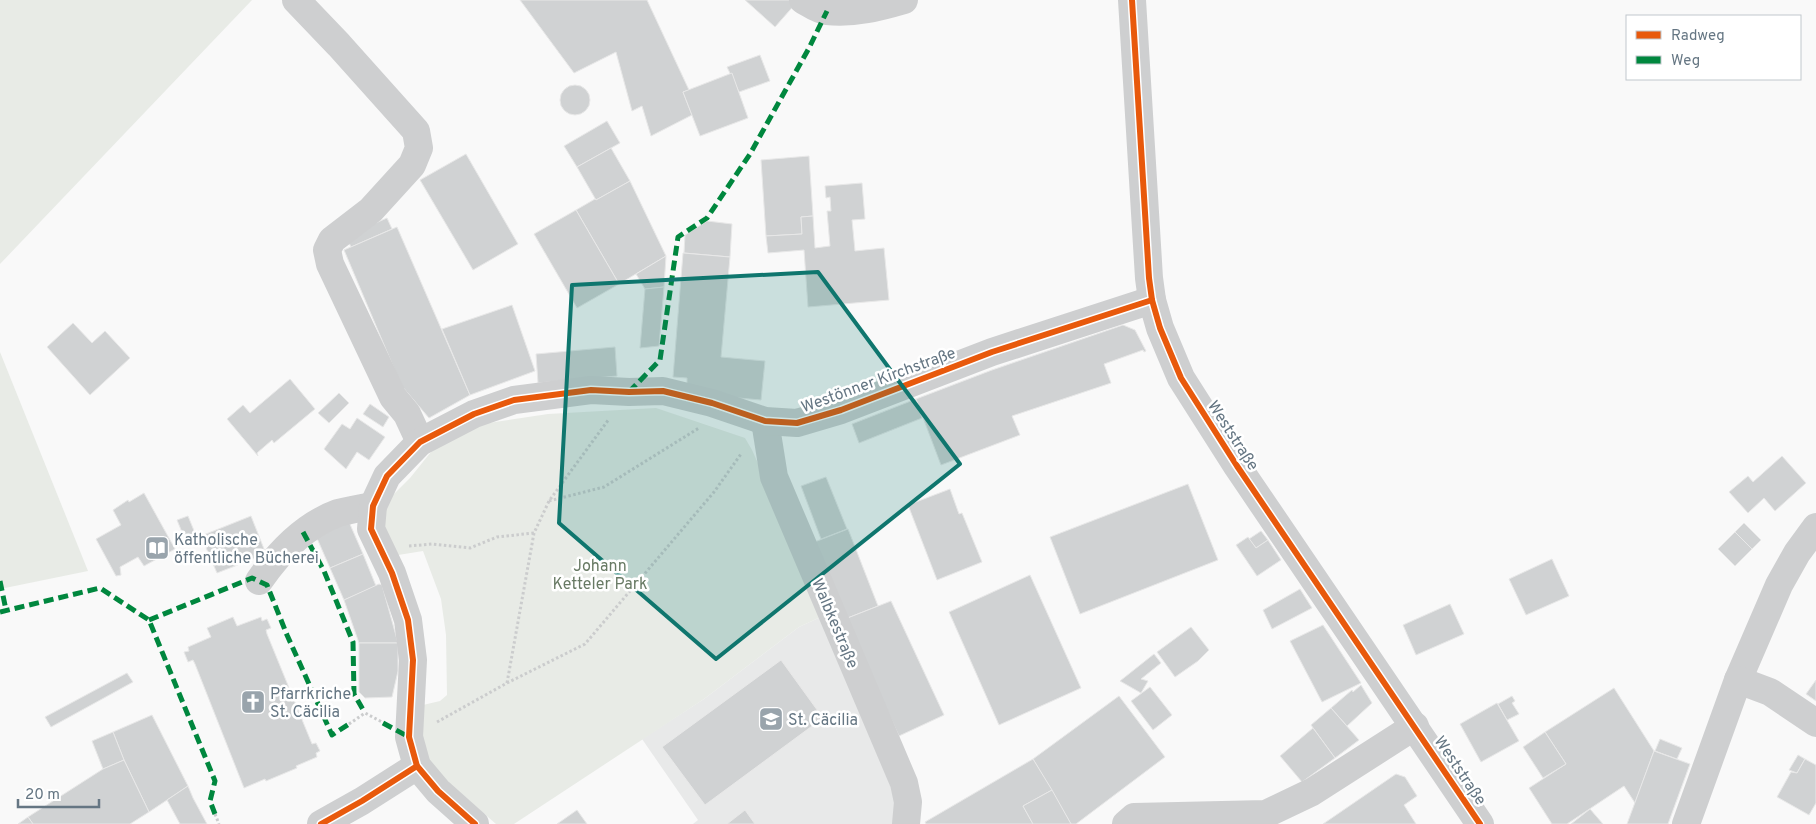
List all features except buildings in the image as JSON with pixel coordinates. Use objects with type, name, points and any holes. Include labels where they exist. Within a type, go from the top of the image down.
[{"type":"street","points":[[296,0],[416,131],[419,148],[412,165],[371,210],[332,240],[327,250],[330,264],[393,397],[407,414],[420,442]]},
{"type":"street","points":[[803,0],[827,11],[868,10],[904,0]]},
{"type":"street","name":"Weststraße","points":[[1132,0],[1137,60],[1145,226],[1152,300],[1160,328],[1181,378],[1237,466],[1480,824]]},
{"type":"street","name":"Westönner Kirchstraße","points":[[416,766],[409,737],[413,660],[408,620],[392,573],[371,529],[373,506],[387,476],[420,442],[474,414],[514,400],[591,390],[663,391],[712,403],[765,421],[797,423],[841,410],[992,352],[1152,300]]},
{"type":"street","name":"Walbkestraße","points":[[765,421],[774,477],[904,783],[908,802],[906,824]]},
{"type":"street","points":[[259,581],[272,562],[303,532],[338,514],[373,506]]},
{"type":"street","points":[[1686,824],[1738,680],[1779,585],[1797,553],[1816,527]]},
{"type":"street","points":[[1738,680],[1770,692],[1816,723]]},
{"type":"street","points":[[1126,824],[1134,817],[1266,814],[1312,792],[1415,726]]},
{"type":"street","points":[[321,824],[362,801],[416,766],[438,791],[474,824]]},
{"type":"path","points":[[507,683],[534,533],[549,501],[629,392]]},
{"type":"path","points":[[549,501],[604,488],[730,409]]},
{"type":"path","points":[[409,737],[507,683],[585,644],[714,492],[765,421]]},
{"type":"path","points":[[381,549],[432,544],[470,548],[497,537],[534,533]]},
{"type":"path","points":[[350,724],[365,713],[383,722]]},
{"type":"path","points":[[215,814],[220,824]]},
{"type":"highlighted area","points":[[818,272],[960,464],[716,659],[559,523],[572,285]]},
{"type":"shaded area","name":"St. Cäcilia","points":[[825,615],[898,806],[896,824],[693,824],[698,820],[642,739],[704,699],[799,627]]},
{"type":"green space","points":[[0,0],[252,0],[0,264]]},
{"type":"green space","points":[[0,352],[88,571],[0,589]]},
{"type":"green space","name":"Johann Ketteler Park","points":[[656,408],[745,438],[825,615],[799,627],[704,699],[514,824],[496,824],[424,761],[419,721],[423,705],[440,701],[447,695],[446,635],[441,599],[423,551],[392,556],[384,538],[386,502],[410,478],[435,447],[482,424],[548,414]]},
{"type":"marked path","points":[[629,392],[660,360],[678,237],[707,218],[750,154],[809,48],[827,11]]},
{"type":"marked path","points":[[303,532],[324,571],[353,642],[354,694],[365,713]]},
{"type":"marked path","points":[[149,620],[252,578],[267,585],[287,635],[332,735],[349,724]]},
{"type":"marked path","points":[[0,581],[6,610]]},
{"type":"marked path","points":[[0,612],[100,588],[149,620],[215,781],[210,801],[215,814]]},
{"type":"marked path","points":[[383,723],[409,737]]},
{"type":"cycle path","points":[[1132,0],[1149,278],[1152,300],[1160,328],[1181,378],[1237,466],[1480,824]]},
{"type":"cycle path","points":[[475,824],[438,791],[417,766],[409,737],[413,660],[408,620],[392,573],[371,529],[373,506],[387,476],[420,442],[474,414],[514,400],[591,390],[663,391],[712,403],[765,421],[797,423],[841,410],[992,352],[1152,300]]},
{"type":"cycle path","points":[[321,824],[362,801],[417,766]]},
{"type":"place","name":"Katholische öffentliche Bücherei","points":[[157,548]]},
{"type":"place","name":"Pfarrkriche St. Cäcilia","points":[[253,702]]},
{"type":"place","name":"St. Cäcilia","points":[[771,719]]}]
